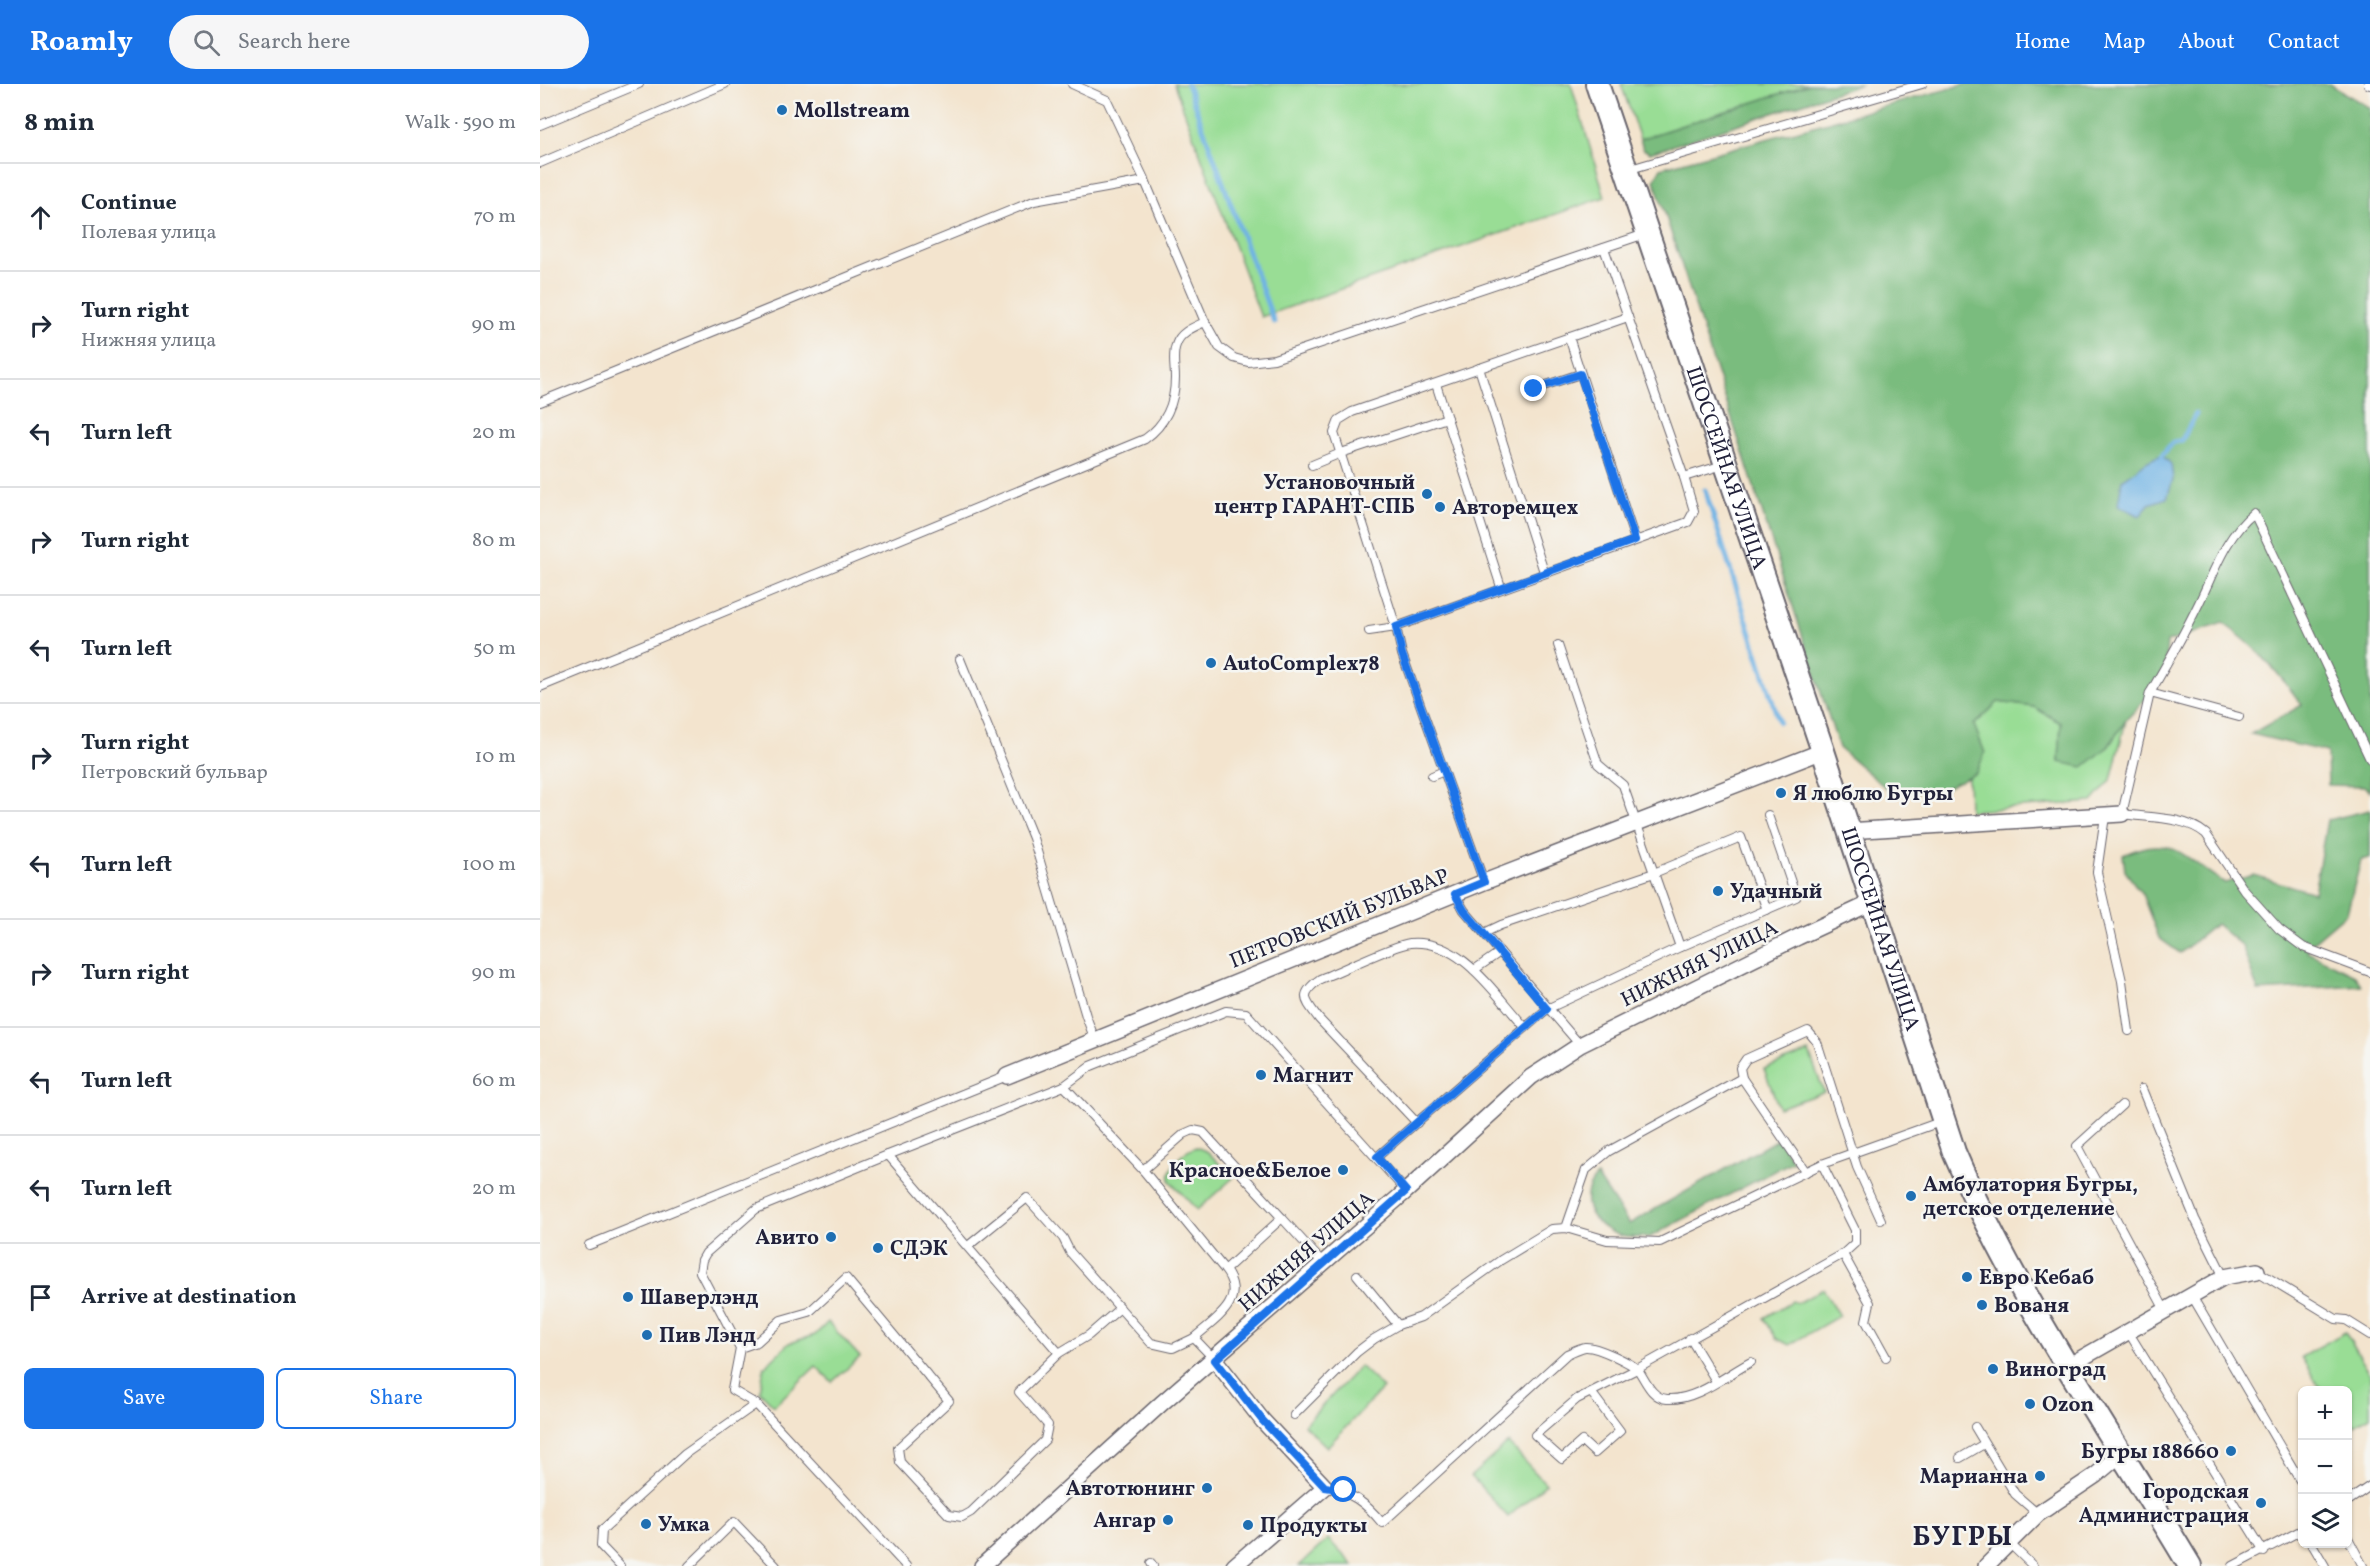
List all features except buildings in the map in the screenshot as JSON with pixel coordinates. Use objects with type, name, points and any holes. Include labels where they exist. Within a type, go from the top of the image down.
[{"type":"main road","name":"ШОССЕЙНАЯ УЛИЦА","points":[[1597,84],[1823,751],[1942,1121],[1979,1211],[2068,1366],[2190,1566]]},
{"type":"street","name":"ПЕТРОВСКИЙ БУЛЬВАР","points":[[1007,1076],[1484,882],[1823,751]]},
{"type":"street","points":[[1847,831],[2122,814]]},
{"type":"street","name":"НИЖНЯЯ УЛИЦА","points":[[982,1566],[1107,1452],[1406,1191],[1531,1077],[1580,1045],[1871,903]]},
{"type":"street","points":[[2068,1366],[2224,1277],[2257,1271]]},
{"type":"street","points":[[1215,1360],[1263,1421],[1325,1487],[1234,1566]]},
{"type":"street","points":[[1986,1566],[2038,1514],[2096,1475],[2122,1453]]},
{"type":"lane","points":[[540,125],[639,84]]},
{"type":"lane","points":[[540,163],[725,84]]},
{"type":"lane","points":[[1072,84],[1107,100],[1145,181],[1205,322],[1219,347],[1234,358],[1248,362],[1274,359],[1646,234]]},
{"type":"lane","points":[[1625,170],[1917,85]]},
{"type":"lane","points":[[540,402],[1034,201],[1145,181]]},
{"type":"lane","points":[[1370,631],[1396,627],[1501,587],[1688,522],[1692,518],[1694,511],[1684,477],[1604,248]]},
{"type":"lane","points":[[1484,882],[1402,654],[1396,627],[1334,434],[1339,420],[1352,412],[1628,317]]},
{"type":"lane","points":[[540,687],[1145,440],[1165,420],[1171,402],[1175,381],[1176,343],[1186,331],[1205,322]]},
{"type":"lane","points":[[1569,337],[1635,540]]},
{"type":"lane","points":[[1479,369],[1544,572]]},
{"type":"lane","points":[[1534,389],[1580,374]]},
{"type":"lane","points":[[1436,384],[1501,587]]},
{"type":"lane","points":[[1312,465],[1447,418]]},
{"type":"lane","points":[[1684,477],[1725,465]]},
{"type":"lane","points":[[2370,759],[2254,513],[2238,526],[2221,554],[2190,620],[2150,693],[2122,814],[2197,827],[2206,834],[2248,896],[2279,929],[2303,947],[2370,972]]},
{"type":"lane","points":[[1558,645],[1598,764],[1623,785],[1680,947]]},
{"type":"lane","points":[[960,660],[1033,838],[1086,1017],[1095,1040]]},
{"type":"lane","points":[[2150,693],[2239,717]]},
{"type":"lane","points":[[1432,776],[1444,771]]},
{"type":"lane","points":[[1377,1157],[1547,1009],[1680,947],[1796,897],[1768,815]]},
{"type":"lane","points":[[2105,816],[2097,872],[2122,981],[2129,1031]]},
{"type":"lane","points":[[1484,933],[1511,921],[1654,873],[1741,837],[1767,910]]},
{"type":"lane","points":[[1455,894],[1464,910],[1580,1045]]},
{"type":"lane","points":[[1417,1123],[1319,1019],[1306,1002],[1305,994],[1308,987],[1320,979],[1409,943],[1450,952],[1464,959],[1525,1027]]},
{"type":"lane","points":[[1474,970],[1500,952]]},
{"type":"lane","points":[[906,1566],[756,1404],[732,1390],[740,1348],[700,1272],[706,1253],[756,1209],[1064,1086],[1091,1066],[1226,1011],[1246,1013],[1406,1191]]},
{"type":"lane","points":[[1806,1172],[1742,1078],[1740,1068],[1746,1059],[1808,1031],[1817,1042],[1851,1152],[1881,1220]]},
{"type":"lane","points":[[589,1245],[1007,1076]]},
{"type":"lane","points":[[1566,1228],[1587,1170],[1610,1151],[1742,1078]]},
{"type":"lane","points":[[968,1246],[1027,1198],[1151,1343],[1173,1348],[1194,1338],[1229,1306],[1234,1289],[1232,1279],[1143,1170],[1064,1086]]},
{"type":"lane","points":[[2142,1089],[2166,1152],[2224,1277]]},
{"type":"lane","points":[[2122,1105],[2077,1146],[2166,1312]]},
{"type":"lane","points":[[1294,1415],[1357,1352],[1398,1325],[1421,1317],[1501,1260],[1552,1229],[1566,1228],[1607,1240],[1660,1242],[1822,1164],[1942,1121]]},
{"type":"lane","points":[[1143,1170],[1184,1134],[1193,1130],[1203,1132],[1323,1263]]},
{"type":"lane","points":[[888,1155],[1059,1353]]},
{"type":"lane","points":[[1591,1392],[1620,1431],[1594,1453],[1582,1441],[1562,1459],[1535,1435],[1577,1399],[1591,1392],[1637,1369],[1844,1254],[1855,1243],[1855,1230],[1822,1164]]},
{"type":"lane","points":[[1225,1270],[1282,1218]]},
{"type":"lane","points":[[1844,1254],[1870,1302],[1866,1321],[1886,1357]]},
{"type":"lane","points":[[2257,1271],[2336,1318],[2346,1320],[2370,1335]]},
{"type":"lane","points":[[1357,1275],[1398,1325]]},
{"type":"lane","points":[[740,1348],[757,1342],[781,1320],[809,1312],[846,1278],[949,1401],[898,1448],[900,1462],[949,1515],[962,1517],[971,1512],[1045,1440],[1048,1425],[1018,1392],[1059,1353],[1089,1335],[1120,1308]]},
{"type":"lane","points":[[2192,1296],[2298,1477]]},
{"type":"lane","points":[[2129,1333],[2264,1552]]},
{"type":"lane","points":[[1194,1338],[1215,1360]]},
{"type":"lane","points":[[1690,1338],[1716,1381]]},
{"type":"lane","points":[[1325,1487],[1344,1490],[1371,1510],[1382,1523],[1567,1354],[1584,1347],[1598,1350],[1637,1369],[1647,1385],[1659,1397],[1668,1399],[1689,1396],[1751,1362]]},
{"type":"lane","points":[[620,1566],[600,1546],[602,1530],[685,1454],[756,1404]]},
{"type":"lane","points":[[1975,1427],[2015,1494],[2038,1514]]},
{"type":"lane","points":[[1959,1458],[1984,1444]]},
{"type":"lane","points":[[2352,1498],[2370,1486]]},
{"type":"lane","points":[[689,1566],[734,1522],[776,1566]]},
{"type":"lane","points":[[2233,1566],[2264,1552],[2298,1532]]},
{"type":"lane","points":[[2008,1542],[2033,1566]]},
{"type":"lane","points":[[2352,1546],[2363,1566]]},
{"type":"lane","points":[[2314,1548],[2325,1566]]},
{"type":"green space","points":[[1174,84],[1571,84],[1605,197],[1261,317]]},
{"type":"green space","points":[[1621,84],[1810,84],[1640,139]]},
{"type":"green space","points":[[1810,84],[1862,84],[1650,153],[1643,149],[1640,139]]},
{"type":"green space","points":[[1966,84],[2329,84],[2370,108],[2370,791],[2364,786],[2328,785],[2327,752],[2251,734],[2302,705],[2266,661],[2223,623],[2167,642],[2165,670],[2146,699],[2126,720],[2108,747],[2083,767],[2059,762],[2061,723],[2034,707],[1998,702],[1974,725],[1985,753],[1976,773],[1937,792],[1892,793],[1839,748],[1654,180],[1661,168]]},
{"type":"green space","points":[[1998,702],[2034,707],[2061,723],[2059,762],[2108,747],[2126,720],[2111,780],[2092,802],[1969,811],[1968,777],[1976,773],[1974,725]]},
{"type":"green space","points":[[2370,810],[2370,858],[2361,860],[2347,913],[2311,944],[2307,952],[2355,975],[2361,985],[2258,991],[2242,946],[2216,924],[2180,953],[2159,938],[2142,894],[2125,871],[2123,855],[2140,848],[2166,847],[2188,857],[2225,883],[2254,875],[2314,893],[2327,820]]},
{"type":"green space","points":[[1809,1052],[1824,1092],[1779,1108],[1764,1069]]},
{"type":"green space","points":[[1778,1139],[1793,1161],[1650,1237],[1629,1237],[1605,1229],[1591,1214],[1587,1205],[1590,1186],[1597,1176],[1629,1224]]},
{"type":"green space","points":[[1196,1147],[1208,1152],[1233,1178],[1197,1210],[1170,1181],[1169,1176],[1177,1160]]},
{"type":"green space","points":[[1823,1289],[1839,1316],[1789,1345],[1776,1338],[1764,1318],[1792,1301],[1798,1303]]},
{"type":"green space","points":[[828,1322],[860,1357],[832,1382],[816,1366],[774,1406],[760,1392],[764,1367],[789,1343],[815,1335]]},
{"type":"green space","points":[[2345,1332],[2370,1374],[2370,1416],[2352,1427],[2352,1386],[2319,1386],[2301,1357]]},
{"type":"green space","points":[[1360,1366],[1383,1388],[1327,1447],[1304,1425]]},
{"type":"green space","points":[[1508,1443],[1546,1484],[1508,1517],[1471,1476]]},
{"type":"green space","points":[[1328,1539],[1354,1566],[1299,1566]]},
{"type":"water","points":[[2162,455],[2171,464],[2173,479],[2167,498],[2149,504],[2140,516],[2118,505],[2122,480],[2145,463]]},
{"type":"waterway","points":[[1187,84],[1274,322]]},
{"type":"waterway","points":[[2162,455],[2172,443],[2182,440],[2196,414]]},
{"type":"waterway","points":[[1705,490],[1779,722]]},
{"type":"place","name":"Mollstream","points":[[782,110]]},
{"type":"place","name":"Установочный центр ГАРАНТ-СПБ","points":[[1427,494]]},
{"type":"place","name":"Авторемцех","points":[[1440,507]]},
{"type":"place","name":"AutoComplex78","points":[[1211,663]]},
{"type":"place","name":"Я люблю Бугры","points":[[1781,793]]},
{"type":"place","name":"Удачный","points":[[1718,891]]},
{"type":"place","name":"Магнит","points":[[1261,1075]]},
{"type":"place","name":"Красное&Белое","points":[[1343,1170]]},
{"type":"place","name":"Амбулатория Бугры, детское отделение","points":[[1911,1196]]},
{"type":"place","name":"Авито","points":[[831,1237]]},
{"type":"place","name":"СДЭК","points":[[878,1248]]},
{"type":"place","name":"Евро Кебаб","points":[[1967,1277]]},
{"type":"place","name":"Шаверлэнд","points":[[628,1297]]},
{"type":"place","name":"Вованя","points":[[1982,1305]]},
{"type":"place","name":"Пив Лэнд","points":[[647,1335]]},
{"type":"place","name":"Виноград","points":[[1993,1369]]},
{"type":"place","name":"Ozon","points":[[2030,1404]]},
{"type":"place","name":"Бугры 188660","points":[[2231,1451]]},
{"type":"place","name":"Марианна","points":[[2040,1476]]},
{"type":"place","name":"Автотюнинг","points":[[1207,1488]]},
{"type":"place","name":"Городская Администрация","points":[[2261,1503]]},
{"type":"place","name":"Ангар","points":[[1168,1520]]},
{"type":"place","name":"Умка","points":[[646,1524]]},
{"type":"place","name":"Продукты","points":[[1248,1525]]},
{"type":"district","name":"БУГРЫ","points":[[1963,1536]]},
{"type":"route","points":[[1344,1490],[1325,1487],[1263,1421],[1215,1360],[1406,1191],[1377,1157],[1547,1009],[1464,910],[1455,894],[1484,882],[1402,654],[1396,627],[1635,540],[1580,374],[1534,389]]}]
